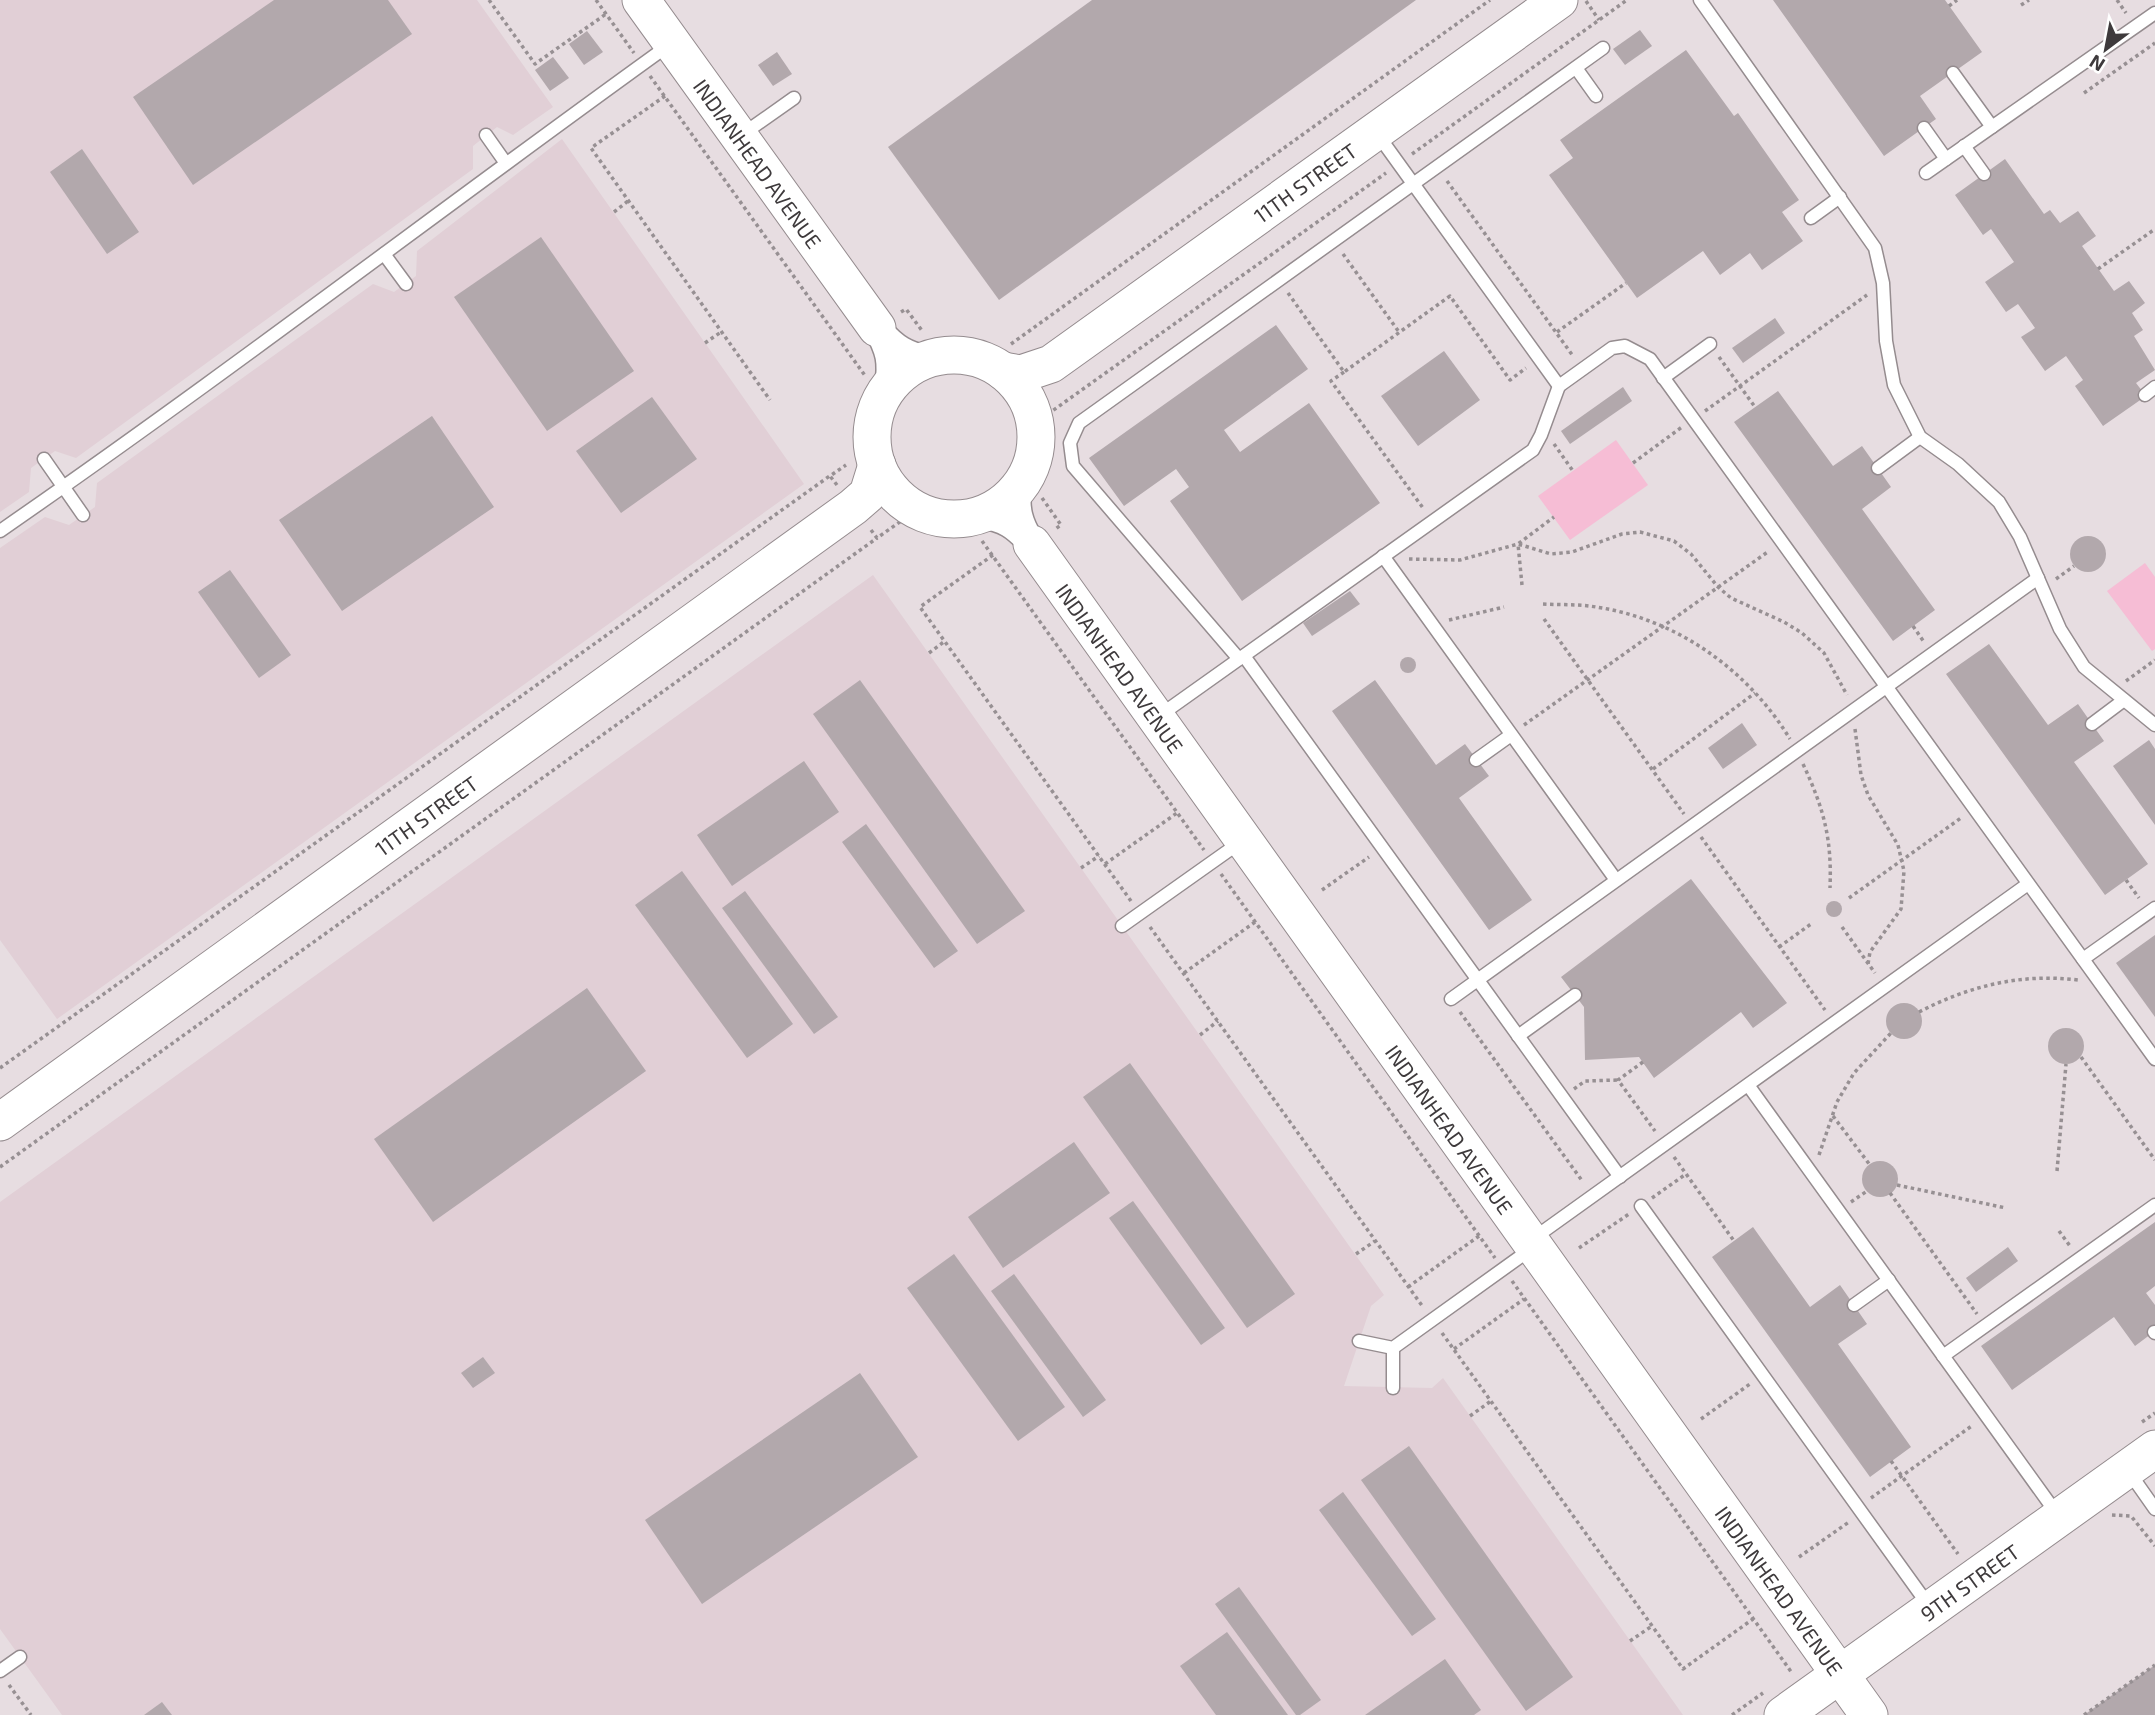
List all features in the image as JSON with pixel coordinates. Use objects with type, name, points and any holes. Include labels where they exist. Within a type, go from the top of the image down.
[{"type":"main road","name":"INDIANHEAD AVENUE","points":[[641,0],[877,328]]},
{"type":"main road","name":"11TH STREET","points":[[1051,364],[1559,0]]},
{"type":"main road","points":[[853,507],[868,494],[861,462],[872,444],[873,422],[888,387],[905,370],[926,359],[943,355],[966,355],[985,361],[1000,355]]},
{"type":"main road","points":[[1000,355],[1021,374],[1051,364]]},
{"type":"main road","points":[[861,462],[902,500],[921,512],[935,517],[957,519],[974,529],[1018,489],[1030,469],[1036,450],[1032,409],[1000,355]]},
{"type":"main road","points":[[1032,409],[1040,378],[1051,364]]},
{"type":"main road","points":[[853,507],[869,499],[886,496],[902,500]]},
{"type":"main road","name":"11TH STREET","points":[[0,1122],[853,507]]},
{"type":"main road","name":"INDIANHEAD AVENUE","points":[[1032,544],[1869,1715]]},
{"type":"main road","name":"9TH STREET","points":[[1796,1706],[2141,1459]]},
{"type":"street","points":[[877,328],[895,347],[906,354],[926,359]]},
{"type":"street","points":[[877,328],[887,349],[891,366],[888,387]]},
{"type":"street","points":[[1018,489],[1016,508],[1032,544]]},
{"type":"street","points":[[974,529],[1000,519],[1015,527],[1032,544]]},
{"type":"lane","points":[[1700,0],[1875,248],[1883,283],[1886,341],[1895,385],[1920,437],[1958,464],[1999,502],[2020,537],[2060,629],[2084,667],[2155,725]]},
{"type":"lane","points":[[1926,173],[2155,13]]},
{"type":"lane","points":[[0,531],[672,43]]},
{"type":"lane","points":[[1603,48],[1079,423],[1070,443],[1073,467],[1241,658],[1620,1177]]},
{"type":"lane","points":[[1576,68],[1596,96]]},
{"type":"lane","points":[[1954,73],[1992,127]]},
{"type":"lane","points":[[740,136],[794,98]]},
{"type":"lane","points":[[1924,128],[1946,159]]},
{"type":"lane","points":[[1376,132],[1559,386]]},
{"type":"lane","points":[[485,135],[505,162]]},
{"type":"lane","points":[[1964,146],[1984,174]]},
{"type":"lane","points":[[1811,218],[1840,197]]},
{"type":"lane","points":[[384,254],[406,284]]},
{"type":"lane","points":[[1663,378],[1710,344]]},
{"type":"lane","points":[[1157,718],[1533,450],[1559,386],[1612,348],[1625,346],[1650,359],[2155,1059]]},
{"type":"lane","points":[[1878,468],[1920,437]]},
{"type":"lane","points":[[44,459],[83,515]]},
{"type":"lane","points":[[1383,556],[1616,880]]},
{"type":"lane","points":[[1451,999],[1886,687],[2040,583]]},
{"type":"lane","points":[[2092,723],[2124,700]]},
{"type":"lane","points":[[1476,760],[1511,735]]},
{"type":"lane","points":[[1122,926],[1243,840]]},
{"type":"lane","points":[[1359,1341],[1393,1348],[1503,1269],[1593,1196],[2028,884]]},
{"type":"lane","points":[[2083,959],[2152,910]]},
{"type":"lane","points":[[1518,1036],[1575,995]]},
{"type":"lane","points":[[1748,1085],[2059,1518]]},
{"type":"lane","points":[[1943,1356],[2155,1205]]},
{"type":"lane","points":[[1641,1206],[1931,1609]]},
{"type":"lane","points":[[1854,1305],[1889,1280]]},
{"type":"lane","points":[[1393,1348],[1393,1388]]},
{"type":"lane","points":[[2141,1459],[2155,1509]]},
{"type":"lane","points":[[0,1671],[20,1657]]},
{"type":"path","points":[[489,0],[535,64],[606,14]]},
{"type":"path","points":[[0,1068],[830,476],[861,462],[857,418],[872,387],[596,0]]},
{"type":"path","points":[[846,350],[906,309],[930,342],[965,340],[1000,355],[1490,0]]},
{"type":"path","points":[[1586,0],[1600,20]]},
{"type":"path","points":[[1032,544],[1061,525],[1036,489],[1051,451],[1048,414],[1627,0]]},
{"type":"path","points":[[1949,6],[1957,0]]},
{"type":"path","points":[[2021,5],[2029,0]]},
{"type":"path","points":[[2084,93],[2155,43]]},
{"type":"path","points":[[665,96],[591,148],[769,400]]},
{"type":"path","points":[[1437,167],[1582,369]]},
{"type":"path","points":[[614,212],[628,201]]},
{"type":"path","points":[[2098,269],[2155,229]]},
{"type":"path","points":[[1334,241],[1399,332]]},
{"type":"path","points":[[1279,280],[1345,372]]},
{"type":"path","points":[[1556,333],[1626,283]]},
{"type":"path","points":[[1633,463],[1883,283]]},
{"type":"path","points":[[1432,521],[1331,381],[1450,296],[1510,380],[1539,359]]},
{"type":"path","points":[[705,343],[721,332]]},
{"type":"path","points":[[1710,344],[1755,407]]},
{"type":"path","points":[[1543,429],[1573,471]]},
{"type":"path","points":[[830,476],[877,538]]},
{"type":"path","points":[[1383,556],[1425,561],[1460,560],[1518,544],[1554,517]]},
{"type":"path","points":[[0,1167],[904,519],[937,534],[974,529],[1753,1619],[1796,1706]]},
{"type":"path","points":[[1518,544],[1551,554],[1572,552],[1622,534],[1640,532],[1674,541],[1691,554],[1718,587],[1731,598],[1784,622],[1802,633],[1824,653],[1841,680],[1854,710],[1861,775],[1868,795],[1898,845],[1904,871],[1901,909],[1870,951],[1868,964]]},
{"type":"path","points":[[1511,735],[1781,542]]},
{"type":"path","points":[[1518,544],[1522,585]]},
{"type":"path","points":[[993,555],[920,607],[1683,1669],[1753,1619]]},
{"type":"path","points":[[2040,583],[2074,566]]},
{"type":"path","points":[[1543,604],[1598,607],[1646,619],[1726,663],[1771,710],[1796,751],[1828,832],[1830,888]]},
{"type":"path","points":[[1434,627],[1457,617],[1504,607]]},
{"type":"path","points":[[929,653],[945,642]]},
{"type":"path","points":[[2113,691],[2155,660]]},
{"type":"path","points":[[1652,770],[1755,693]]},
{"type":"path","points":[[1849,898],[1974,809]]},
{"type":"path","points":[[1105,864],[1177,813]]},
{"type":"path","points":[[1322,890],[1382,848]]},
{"type":"path","points":[[1081,868],[1099,856]]},
{"type":"path","points":[[2126,880],[2152,910]]},
{"type":"path","points":[[1184,973],[1255,922]]},
{"type":"path","points":[[1779,947],[1811,924]]},
{"type":"path","points":[[1842,927],[1885,987]]},
{"type":"path","points":[[1919,1012],[1941,1000],[2004,981],[2075,979],[2101,984]]},
{"type":"path","points":[[1451,999],[1593,1196]]},
{"type":"path","points":[[1199,1035],[1218,1021]]},
{"type":"path","points":[[1812,1174],[1837,1102],[1854,1073],[1891,1033]]},
{"type":"path","points":[[2081,1057],[2155,1160]]},
{"type":"path","points":[[2057,1171],[2066,1064]]},
{"type":"path","points":[[1562,1097],[1585,1080],[1618,1080]]},
{"type":"path","points":[[1832,1115],[1870,1165]]},
{"type":"path","points":[[1897,1185],[2006,1208]]},
{"type":"path","points":[[1890,1193],[1986,1325]]},
{"type":"path","points":[[1408,1287],[1479,1236]]},
{"type":"path","points":[[1356,1254],[1375,1241]]},
{"type":"path","points":[[1454,1349],[1524,1299]]},
{"type":"path","points":[[1701,1419],[1763,1375]]},
{"type":"path","points":[[1470,1416],[1491,1401]]},
{"type":"path","points":[[1799,1557],[1902,1476],[1986,1416]]},
{"type":"path","points":[[1891,1461],[1958,1553]]},
{"type":"path","points":[[2110,1515],[2131,1516],[2155,1546]]},
{"type":"path","points":[[1630,1641],[1652,1626]]},
{"type":"path","points":[[2084,1715],[2155,1665]]},
{"type":"path","points":[[8,1682],[31,1715]]},
{"type":"shaded area","points":[[0,0],[477,0],[553,107],[513,135],[497,127],[473,146],[473,169],[76,458],[55,451],[31,468],[29,492],[0,512]]},
{"type":"shaded area","points":[[562,139],[804,484],[57,1019],[0,940],[0,548],[45,517],[69,525],[95,507],[97,483],[373,284],[394,292],[416,276],[417,251]]},
{"type":"shaded area","points":[[1616,440],[1648,485],[1570,540],[1538,496]]},
{"type":"shaded area","points":[[2145,563],[2155,577],[2155,649],[2152,651],[2107,591]]},
{"type":"shaded area","points":[[873,575],[1384,1295],[1371,1306],[1344,1386],[1432,1388],[1443,1378],[1683,1715],[62,1715],[0,1629],[0,1202]]},
{"type":"building","points":[[274,0],[388,0],[412,34],[193,185],[133,97]]},
{"type":"building","points":[[1092,0],[1416,0],[999,300],[888,147]]},
{"type":"building","points":[[1773,0],[1945,0],[1982,52],[1920,96],[1936,119],[1884,156]]},
{"type":"building","points":[[1640,30],[1652,46],[1625,65],[1613,49]]},
{"type":"building","points":[[587,31],[603,52],[584,65],[569,44]]},
{"type":"building","points":[[1686,50],[1734,116],[1738,113],[1799,200],[1782,212],[1803,241],[1762,270],[1750,253],[1720,275],[1703,251],[1637,298],[1549,175],[1573,158],[1560,140]]},
{"type":"building","points":[[777,52],[792,74],[773,86],[758,65]]},
{"type":"building","points":[[553,57],[569,78],[550,91],[535,70]]},
{"type":"building","points":[[82,149],[139,232],[107,254],[50,172]]},
{"type":"building","points":[[2005,159],[2044,214],[2050,210],[2060,223],[2078,211],[2096,236],[2082,246],[2114,291],[2129,281],[2145,303],[2132,313],[2143,330],[2134,336],[2155,370],[2136,383],[2146,396],[2103,426],[2075,386],[2083,380],[2066,356],[2045,371],[2021,337],[2035,328],[2018,304],[2006,312],[1985,282],[2014,262],[1991,229],[1983,235],[1955,195]]},
{"type":"building","points":[[541,237],[634,371],[547,431],[454,297]]},
{"type":"building","points":[[1775,318],[1785,333],[1743,363],[1732,348]]},
{"type":"building","points":[[1276,325],[1308,369],[1224,430],[1240,452],[1309,403],[1380,503],[1242,601],[1170,501],[1189,487],[1176,469],[1124,506],[1089,458]]},
{"type":"building","points":[[1444,351],[1480,400],[1418,446],[1381,396]]},
{"type":"building","points":[[1623,387],[1632,401],[1570,444],[1561,431]]},
{"type":"building","points":[[1778,391],[1833,466],[1862,446],[1891,487],[1862,509],[1935,610],[1893,641],[1734,422]]},
{"type":"building","points":[[652,397],[697,459],[621,513],[576,451]]},
{"type":"building","points":[[432,416],[494,507],[342,611],[279,520]]},
{"type":"building","points":[[2088,536],[2100,542],[2106,554],[2100,566],[2088,572],[2076,566],[2070,554],[2076,542]]},
{"type":"building","points":[[230,570],[291,655],[259,678],[198,592]]},
{"type":"building","points":[[1350,591],[1360,604],[1312,636],[1303,623]]},
{"type":"building","points":[[1989,644],[2048,725],[2078,704],[2104,741],[2074,762],[2148,864],[2105,895],[1946,674]]},
{"type":"building","points":[[1408,657],[1416,665],[1408,673],[1400,665]]},
{"type":"building","points":[[860,680],[1025,911],[977,944],[813,714]]},
{"type":"building","points":[[1375,680],[1436,765],[1465,744],[1489,776],[1459,798],[1532,900],[1489,930],[1332,711]]},
{"type":"building","points":[[1742,723],[1757,745],[1723,769],[1708,748]]},
{"type":"building","points":[[2149,740],[2155,749],[2155,825],[2113,766]]},
{"type":"building","points":[[804,761],[839,812],[732,886],[697,835]]},
{"type":"building","points":[[866,824],[958,951],[934,968],[842,842]]},
{"type":"building","points":[[682,871],[793,1024],[747,1058],[635,905]]},
{"type":"building","points":[[1691,879],[1787,1003],[1753,1028],[1741,1012],[1654,1078],[1639,1057],[1585,1060],[1584,1007],[1561,977]]},
{"type":"building","points":[[745,891],[838,1017],[814,1034],[722,908]]},
{"type":"building","points":[[1834,901],[1842,909],[1834,917],[1826,909]]},
{"type":"building","points":[[2155,935],[2155,1017],[2116,963]]},
{"type":"building","points":[[587,988],[646,1071],[433,1222],[374,1139]]},
{"type":"building","points":[[1904,1003],[1916,1009],[1922,1021],[1916,1033],[1904,1039],[1892,1033],[1886,1021],[1892,1009]]},
{"type":"building","points":[[2066,1028],[2078,1034],[2084,1046],[2078,1058],[2066,1064],[2054,1058],[2048,1046],[2054,1034]]},
{"type":"building","points":[[1130,1063],[1295,1294],[1247,1328],[1083,1097]]},
{"type":"building","points":[[1074,1142],[1110,1193],[1003,1268],[968,1217]]},
{"type":"building","points":[[1880,1161],[1892,1167],[1898,1179],[1892,1191],[1880,1197],[1868,1191],[1862,1179],[1868,1167]]},
{"type":"building","points":[[1133,1201],[1225,1328],[1201,1345],[1109,1218]]},
{"type":"building","points":[[2155,1222],[2155,1286],[2146,1293],[2155,1305],[2155,1331],[2135,1346],[2114,1317],[2012,1390],[1981,1346]]},
{"type":"building","points":[[1753,1227],[1810,1307],[1840,1285],[1867,1324],[1838,1344],[1911,1447],[1870,1477],[1712,1257]]},
{"type":"building","points":[[2008,1247],[2018,1261],[1976,1292],[1966,1278]]},
{"type":"building","points":[[954,1254],[1065,1407],[1018,1441],[907,1288]]},
{"type":"building","points":[[1014,1274],[1106,1400],[1083,1417],[991,1291]]},
{"type":"building","points":[[483,1357],[495,1373],[473,1388],[461,1373]]},
{"type":"building","points":[[860,1373],[918,1457],[702,1604],[645,1520]]},
{"type":"building","points":[[1409,1446],[1573,1677],[1526,1711],[1361,1480]]},
{"type":"building","points":[[1343,1492],[1436,1619],[1412,1636],[1319,1510]]},
{"type":"building","points":[[1239,1587],[1321,1700],[1300,1715],[1296,1715],[1215,1604]]},
{"type":"building","points":[[1227,1632],[1288,1715],[1216,1715],[1180,1666]]},
{"type":"building","points":[[1445,1659],[1481,1710],[1474,1715],[1365,1715]]},
{"type":"building","points":[[2155,1665],[2155,1715],[2084,1715]]},
{"type":"building","points":[[162,1702],[172,1715],[144,1715]]}]
